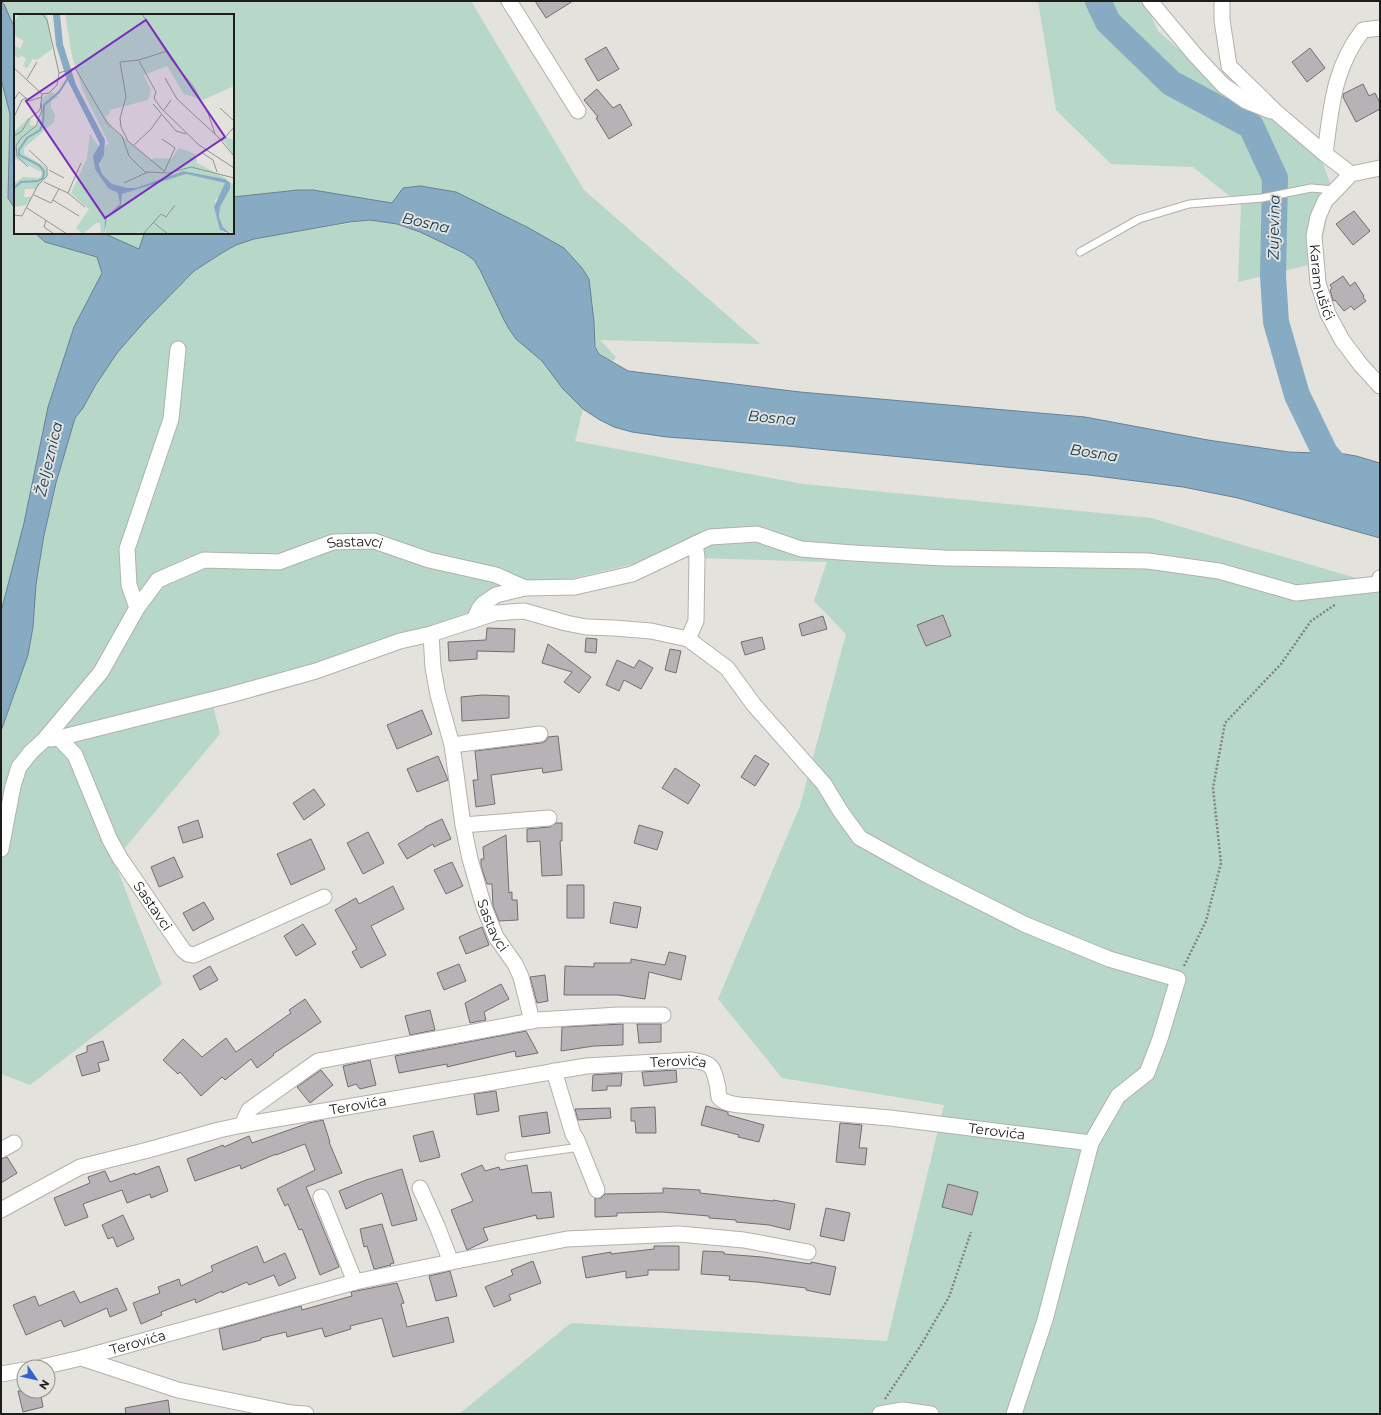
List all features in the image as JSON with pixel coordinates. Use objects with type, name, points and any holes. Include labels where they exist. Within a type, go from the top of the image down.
[{"type":"street","points":[[509,1],[578,111]]},
{"type":"street","points":[[1150,1],[1195,55],[1223,85],[1246,101],[1277,113]]},
{"type":"street","points":[[1222,1],[1222,20],[1229,66],[1277,113],[1351,174],[1380,168]]},
{"type":"street","points":[[1325,154],[1330,108],[1337,77],[1352,46],[1362,30],[1380,28]]},
{"type":"street","name":"Karamušići","points":[[1351,174],[1325,201],[1318,217],[1314,236],[1318,283],[1328,314],[1342,340],[1360,364],[1380,386]]},
{"type":"street","points":[[137,608],[129,584],[127,549],[171,419],[178,349]]},
{"type":"street","points":[[474,620],[483,604],[496,595],[525,588],[575,587],[632,574],[710,537],[757,534],[800,549],[853,553],[944,558],[1148,561],[1219,571],[1296,593],[1379,581]]},
{"type":"street","name":"Sastavci","points":[[1,849],[13,786],[19,767],[31,752],[52,739],[101,672],[137,608],[158,580],[204,560],[279,562],[333,542],[374,541],[429,560],[496,575],[525,588]]},
{"type":"street","points":[[688,639],[696,622],[697,556],[695,544]]},
{"type":"street","points":[[52,739],[230,695],[316,671],[400,641],[431,634],[495,613],[524,611],[586,627],[652,631],[688,639],[727,668],[754,705],[824,784],[841,812],[860,838],[925,874],[1024,924],[1108,959],[1178,979],[1160,1039],[1146,1072],[1118,1096],[1091,1143],[1045,1320],[1014,1414]]},
{"type":"street","name":"Sastavci","points":[[431,634],[438,695],[452,745],[463,825],[470,859],[490,924],[496,938],[519,971],[532,1021]]},
{"type":"street","points":[[452,745],[540,734]]},
{"type":"street","name":"Sastavci","points":[[52,739],[75,755],[107,833],[120,858],[183,950],[188,954],[194,955],[324,897]]},
{"type":"street","points":[[463,825],[549,818]]},
{"type":"street","points":[[242,1124],[249,1110],[318,1061],[532,1021],[611,1016],[663,1015]]},
{"type":"street","name":"Terovića","points":[[1,1210],[80,1167],[242,1124],[586,1066],[692,1060],[706,1062],[711,1066],[714,1073],[718,1096],[725,1102],[739,1105],[890,1118],[1091,1143]]},
{"type":"street","points":[[554,1071],[573,1134],[580,1147],[597,1190]]},
{"type":"street","points":[[420,1188],[451,1262]]},
{"type":"street","points":[[321,1197],[355,1282]]},
{"type":"street","name":"Terovića","points":[[56,1364],[355,1282],[567,1239],[679,1234],[744,1240],[808,1252]]},
{"type":"street","name":"Terovića","points":[[81,1358],[178,1390],[291,1413],[306,1414]]},
{"type":"street","points":[[1,1374],[16,1371]]},
{"type":"street","points":[[881,1408],[931,1414]]},
{"type":"lane","points":[[1080,252],[1139,219],[1189,204],[1262,198],[1311,188],[1336,190]]},
{"type":"lane","points":[[509,1157],[580,1147]]},
{"type":"path","points":[[1178,979],[1206,921],[1221,863],[1213,788],[1225,723],[1281,664],[1311,621],[1335,604],[1342,603]]},
{"type":"path","points":[[881,1408],[949,1297],[971,1232]]},
{"type":"green space","points":[[2,1],[471,1],[584,190],[760,344],[600,340],[616,357],[613,361],[610,360],[601,354],[595,347],[592,300],[564,248],[495,211],[392,203],[313,190],[298,190],[234,197],[234,14],[14,14],[14,27]]},
{"type":"green space","points":[[1038,1],[1144,1],[1158,31],[1219,85],[1316,144],[1333,191],[1317,263],[1238,282],[1241,205],[1193,167],[1111,164],[1056,110]]},
{"type":"green space","points":[[1,79],[10,114],[8,198],[14,207],[14,234],[36,234],[45,242],[97,257],[102,273],[74,327],[48,406],[24,523],[1,612]]},
{"type":"green space","points":[[370,220],[397,224],[420,232],[464,253],[474,260],[486,281],[495,303],[516,339],[542,361],[564,389],[583,409],[575,441],[803,484],[1151,518],[1380,585],[1380,1414],[459,1414],[571,1323],[887,1341],[944,1105],[782,1078],[718,999],[800,806],[846,634],[814,601],[827,562],[663,557],[562,581],[213,705],[220,734],[114,861],[162,984],[30,1085],[1,1074],[1,731],[28,655],[33,627],[36,584],[44,535],[64,454],[75,418],[83,408],[95,386],[117,353],[145,321],[194,271],[236,245],[254,239]]},
{"type":"green space","points":[[105,234],[144,234],[139,249]]},
{"type":"water","points":[[1,1],[4,4],[14,27],[14,207],[8,198],[10,114],[1,79]]},
{"type":"water","points":[[420,186],[456,192],[527,227],[564,248],[582,268],[589,279],[594,322],[595,347],[599,354],[628,371],[800,392],[1085,417],[1208,440],[1289,452],[1344,454],[1356,456],[1380,463],[1380,538],[1238,498],[1183,487],[1089,475],[787,446],[667,437],[632,432],[614,427],[583,409],[563,389],[542,361],[516,339],[504,320],[474,260],[464,253],[420,232],[397,224],[370,220],[350,222],[254,239],[236,245],[194,271],[145,321],[117,353],[95,386],[83,408],[75,418],[56,483],[44,535],[36,584],[33,627],[28,655],[1,731],[1,612],[24,523],[48,407],[74,327],[102,273],[97,257],[45,242],[36,234],[105,234],[139,249],[144,234],[234,234],[234,197],[298,190],[313,190],[392,203],[403,188]]},
{"type":"building","points":[[535,1],[573,1],[546,18]]},
{"type":"building","points":[[606,47],[619,69],[598,81],[585,59]]},
{"type":"building","points":[[1310,48],[1325,68],[1307,82],[1292,62]]},
{"type":"building","points":[[1363,84],[1369,96],[1375,93],[1380,103],[1380,109],[1356,122],[1343,97],[1343,94]]},
{"type":"building","points":[[597,89],[613,108],[620,104],[632,125],[609,139],[596,118],[598,117],[584,100]]},
{"type":"building","points":[[1354,211],[1370,231],[1353,245],[1336,224]]},
{"type":"building","points":[[1343,276],[1350,286],[1355,282],[1366,301],[1354,310],[1351,306],[1344,311],[1335,300],[1333,301],[1330,290],[1332,288],[1330,285]]},
{"type":"building","points":[[943,615],[951,636],[926,646],[917,625]]},
{"type":"building","points":[[823,616],[827,629],[802,636],[799,624]]},
{"type":"building","points":[[487,628],[515,629],[514,652],[477,651],[477,659],[449,661],[448,642],[486,640]]},
{"type":"building","points":[[762,637],[765,649],[745,655],[741,642]]},
{"type":"building","points":[[586,638],[597,639],[596,653],[585,652]]},
{"type":"building","points":[[548,644],[591,677],[579,693],[564,682],[572,672],[542,663]]},
{"type":"building","points":[[670,649],[681,651],[676,673],[665,670]]},
{"type":"building","points":[[617,660],[634,668],[639,660],[653,668],[641,689],[624,680],[619,691],[606,685]]},
{"type":"building","points":[[482,695],[509,696],[509,718],[462,721],[461,697]]},
{"type":"building","points":[[422,710],[432,734],[397,749],[387,725]]},
{"type":"building","points":[[558,736],[562,770],[543,773],[542,768],[491,775],[495,804],[476,807],[473,780],[478,780],[475,751],[541,743],[546,741],[548,737]]},
{"type":"building","points":[[755,755],[769,764],[755,786],[741,777]]},
{"type":"building","points":[[438,756],[448,780],[417,792],[407,769]]},
{"type":"building","points":[[675,768],[700,785],[688,804],[662,788]]},
{"type":"building","points":[[314,789],[325,805],[304,820],[293,803]]},
{"type":"building","points":[[442,819],[451,839],[434,847],[433,844],[407,859],[398,844],[425,827]]},
{"type":"building","points":[[198,820],[203,837],[183,843],[178,827]]},
{"type":"building","points":[[556,823],[562,823],[562,841],[560,841],[562,875],[542,876],[540,841],[527,842],[527,829],[550,827]]},
{"type":"building","points":[[639,825],[663,832],[657,850],[634,843]]},
{"type":"building","points":[[368,832],[384,863],[363,874],[347,843]]},
{"type":"building","points":[[506,835],[509,893],[512,892],[512,900],[517,900],[518,920],[499,921],[493,906],[492,884],[487,884],[481,866],[481,859],[484,859],[483,847]]},
{"type":"building","points":[[311,839],[325,869],[291,885],[277,854]]},
{"type":"building","points":[[174,857],[183,877],[159,887],[151,867]]},
{"type":"building","points":[[452,862],[463,886],[446,894],[434,870]]},
{"type":"building","points":[[567,885],[584,885],[584,918],[567,918]]},
{"type":"building","points":[[393,886],[404,909],[371,926],[386,955],[361,968],[352,952],[357,949],[335,910],[356,898],[359,904]]},
{"type":"building","points":[[204,902],[214,919],[193,931],[183,913]]},
{"type":"building","points":[[614,902],[641,907],[637,928],[610,923]]},
{"type":"building","points":[[303,924],[316,944],[296,956],[284,936]]},
{"type":"building","points":[[482,927],[489,945],[466,954],[459,937]]},
{"type":"building","points":[[669,952],[686,956],[681,980],[649,972],[645,999],[618,995],[564,995],[565,966],[594,967],[594,963],[631,963],[631,959],[665,965]]},
{"type":"building","points":[[459,964],[466,981],[444,990],[437,973]]},
{"type":"building","points":[[210,966],[218,980],[200,990],[193,976]]},
{"type":"building","points":[[545,975],[548,1001],[537,1003],[530,977]]},
{"type":"building","points":[[501,984],[509,999],[484,1012],[486,1020],[470,1023],[465,1003]]},
{"type":"building","points":[[305,999],[321,1022],[273,1054],[274,1055],[257,1068],[251,1059],[225,1080],[222,1077],[201,1096],[180,1072],[178,1074],[163,1060],[183,1039],[202,1057],[226,1038],[236,1052],[291,1013],[289,1010]]},
{"type":"building","points":[[430,1010],[435,1030],[410,1035],[405,1016]]},
{"type":"building","points":[[623,1024],[623,1045],[594,1046],[561,1051],[562,1027]]},
{"type":"building","points":[[637,1024],[661,1024],[661,1042],[639,1043]]},
{"type":"building","points":[[526,1031],[538,1053],[516,1057],[515,1051],[447,1067],[447,1064],[399,1073],[395,1056]]},
{"type":"building","points":[[103,1041],[109,1060],[98,1063],[100,1071],[82,1076],[76,1056],[87,1052],[87,1046]]},
{"type":"building","points":[[370,1060],[376,1085],[360,1089],[356,1084],[348,1087],[343,1066]]},
{"type":"building","points":[[321,1070],[333,1085],[310,1103],[297,1087]]},
{"type":"building","points":[[676,1070],[677,1082],[644,1086],[642,1072]]},
{"type":"building","points":[[622,1073],[621,1086],[607,1086],[607,1090],[592,1091],[593,1075]]},
{"type":"building","points":[[496,1091],[499,1111],[477,1115],[474,1094]]},
{"type":"building","points":[[706,1106],[728,1112],[728,1115],[764,1125],[759,1142],[701,1125]]},
{"type":"building","points":[[655,1107],[656,1133],[636,1133],[635,1121],[631,1121],[631,1108]]},
{"type":"building","points":[[610,1108],[611,1118],[578,1120],[575,1109]]},
{"type":"building","points":[[547,1112],[550,1133],[522,1137],[519,1116]]},
{"type":"building","points":[[323,1120],[329,1142],[342,1173],[306,1187],[339,1267],[320,1275],[302,1229],[299,1230],[288,1204],[285,1206],[277,1189],[315,1170],[305,1144],[276,1154],[241,1169],[240,1165],[195,1181],[187,1159],[223,1145],[224,1147],[249,1136],[252,1143],[309,1123]]},
{"type":"building","points":[[840,1123],[862,1125],[859,1148],[867,1148],[865,1165],[836,1162]]},
{"type":"building","points":[[433,1131],[440,1157],[420,1162],[413,1136]]},
{"type":"building","points":[[7,1157],[17,1173],[1,1183],[1,1159]]},
{"type":"building","points":[[482,1165],[485,1171],[499,1167],[500,1170],[527,1165],[532,1193],[551,1192],[554,1217],[537,1219],[536,1215],[483,1228],[488,1240],[467,1250],[451,1210],[473,1201],[461,1174]]},
{"type":"building","points":[[159,1166],[168,1191],[151,1198],[150,1194],[127,1203],[122,1190],[83,1204],[88,1217],[65,1226],[54,1198],[90,1183],[88,1177],[105,1171],[110,1182]]},
{"type":"building","points":[[402,1169],[417,1220],[392,1226],[382,1193],[346,1209],[339,1191],[366,1180]]},
{"type":"building","points":[[948,1184],[978,1192],[972,1215],[942,1207]]},
{"type":"building","points":[[663,1188],[700,1190],[700,1193],[773,1200],[795,1204],[790,1230],[769,1225],[736,1222],[736,1220],[709,1218],[709,1216],[662,1212],[617,1213],[617,1216],[595,1217],[595,1198],[601,1198],[605,1194],[663,1193]]},
{"type":"building","points":[[826,1208],[850,1213],[844,1241],[820,1236]]},
{"type":"building","points":[[123,1215],[134,1239],[117,1247],[113,1237],[108,1239],[102,1225]]},
{"type":"building","points":[[382,1224],[394,1263],[374,1269],[367,1246],[364,1247],[360,1229]]},
{"type":"building","points":[[257,1246],[264,1263],[285,1253],[296,1278],[279,1286],[274,1275],[249,1285],[247,1282],[196,1303],[195,1299],[161,1312],[162,1315],[141,1324],[133,1303],[160,1293],[158,1287],[179,1279],[181,1286],[213,1271],[211,1266]]},
{"type":"building","points":[[654,1246],[679,1246],[679,1270],[648,1270],[648,1275],[626,1278],[626,1271],[586,1278],[582,1257],[611,1252],[611,1254],[654,1249]]},
{"type":"building","points":[[703,1251],[724,1252],[724,1254],[762,1257],[811,1264],[811,1262],[836,1267],[830,1295],[806,1290],[806,1288],[729,1280],[730,1276],[701,1274]]},
{"type":"building","points":[[533,1261],[541,1283],[509,1295],[511,1300],[494,1307],[485,1287],[513,1275],[511,1270]]},
{"type":"building","points":[[450,1271],[457,1296],[436,1301],[429,1276]]},
{"type":"building","points":[[397,1283],[404,1303],[401,1304],[407,1327],[448,1317],[454,1342],[393,1357],[382,1318],[350,1326],[351,1329],[325,1337],[322,1328],[287,1337],[286,1332],[223,1350],[219,1329],[301,1306],[302,1310],[352,1296],[351,1292]]},
{"type":"building","points":[[117,1288],[127,1310],[110,1317],[107,1308],[64,1327],[61,1320],[26,1335],[13,1305],[35,1296],[39,1306],[74,1291],[80,1303]]},
{"type":"building","points":[[20,1399],[42,1399],[43,1407],[23,1412]]},
{"type":"building","points":[[168,1400],[170,1414],[126,1414],[125,1408]]},
{"type":"waterway","name":"Zujevina","points":[[1098,1],[1108,22],[1171,83],[1251,126],[1275,178],[1273,276],[1276,322],[1297,395],[1325,453],[1349,481]]},
{"type":"water label","name":"Bosna","points":[[426,223]]},
{"type":"water label","name":"Bosna","points":[[772,418]]},
{"type":"water label","name":"Bosna","points":[[1094,453]]},
{"type":"water label","name":"Željeznica","points":[[49,459]]}]
